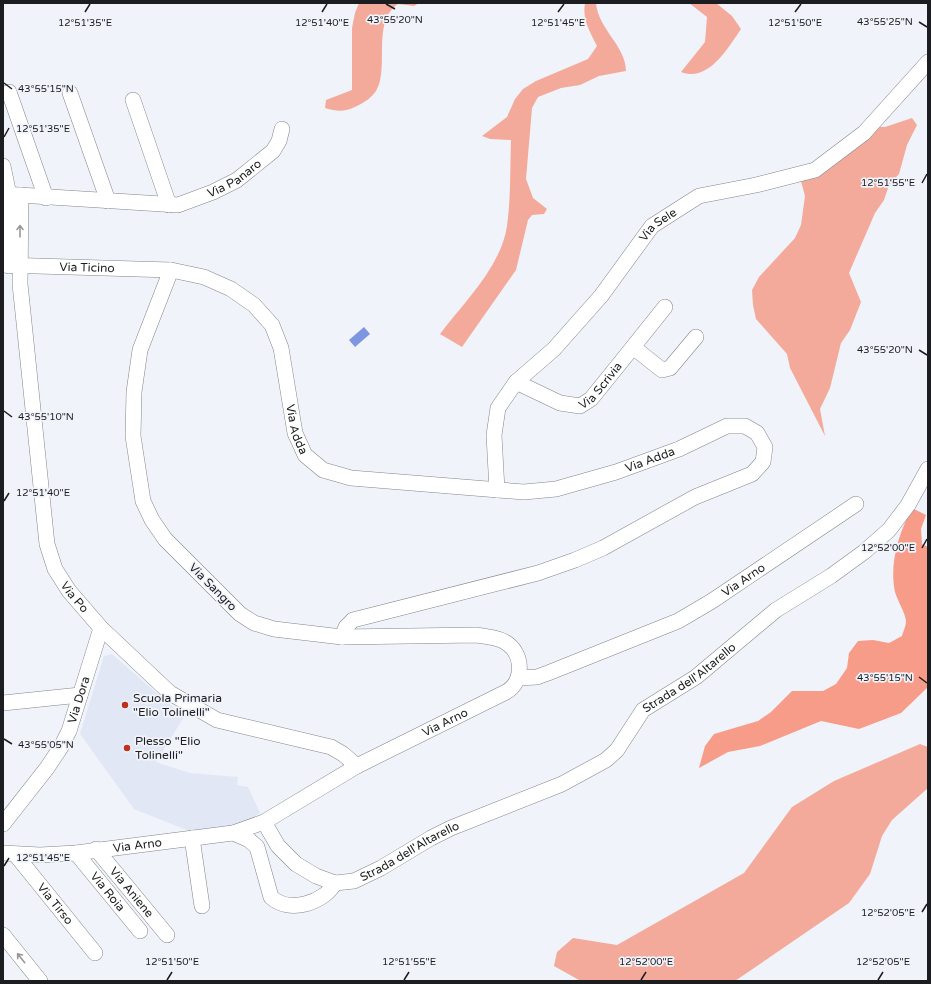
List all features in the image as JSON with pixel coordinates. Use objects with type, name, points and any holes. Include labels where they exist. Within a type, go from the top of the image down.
[{"type":"street","name":"Via Sele","points":[[497,490],[494,436],[498,408],[516,382],[554,349],[601,296],[652,226],[699,196],[756,185],[815,170],[864,133],[928,62]]},
{"type":"street","points":[[10,92],[46,198]]},
{"type":"street","points":[[70,93],[108,201]]},
{"type":"street","points":[[134,100],[169,205]]},
{"type":"street","name":"Via Panaro","points":[[11,195],[178,205],[213,192],[237,180],[273,151],[279,141],[282,129]]},
{"type":"street","points":[[3,166],[11,195],[11,266]]},
{"type":"street","name":"Via Ticino","points":[[11,266],[170,270]]},
{"type":"street","name":"Via Po","points":[[11,266],[20,284],[47,544],[55,569],[69,591],[101,628],[170,693],[217,720],[331,747],[343,754],[357,766]]},
{"type":"street","name":"Via Adda","points":[[170,270],[204,278],[231,289],[254,305],[272,325],[281,348],[295,434],[304,455],[323,470],[351,478],[524,492],[556,488],[616,472],[679,449],[728,426],[745,426],[757,434],[765,447],[763,462],[752,474],[695,497],[603,548],[575,560],[538,572],[353,620],[346,627],[342,636]]},
{"type":"street","name":"Via Sangro","points":[[170,270],[140,350],[134,392],[133,436],[143,501],[149,514],[165,539],[240,614],[254,623],[274,629],[342,636],[477,635],[496,638],[506,642],[519,660],[518,678]]},
{"type":"street","name":"Via Scrivia","points":[[516,382],[560,403],[580,406],[591,398],[665,307]]},
{"type":"street","points":[[633,346],[662,370],[670,368],[696,337]]},
{"type":"street","name":"Strada dell'Altarello","points":[[264,822],[278,846],[296,864],[316,876],[335,882],[354,881],[381,868],[431,838],[451,828],[562,784],[606,760],[617,750],[643,710],[696,677],[776,610],[831,576],[864,552],[889,530],[908,505],[928,469]]},
{"type":"street","name":"Via Arno","points":[[9,854],[40,855],[76,853],[96,849],[233,833],[264,822],[357,766],[512,689],[518,678],[537,677],[678,620],[712,601],[856,504]]},
{"type":"street","name":"Via Dora","points":[[3,824],[47,768],[61,747],[69,731],[101,628]]},
{"type":"street","points":[[3,703],[80,695]]},
{"type":"street","points":[[233,833],[249,840],[257,847],[271,897],[277,903],[286,905],[303,904],[323,897],[330,891],[335,882]]},
{"type":"street","points":[[192,838],[202,906]]},
{"type":"street","name":"Via Aniene","points":[[96,849],[166,935]]},
{"type":"street","name":"Via Roia","points":[[76,853],[140,931]]},
{"type":"street","name":"Via Tirso","points":[[9,854],[95,953]]},
{"type":"street","points":[[3,935],[40,981]]},
{"type":"shaded area","points":[[359,3],[419,3],[414,6],[398,4],[390,12],[385,22],[383,34],[382,71],[380,82],[376,91],[370,98],[357,106],[345,110],[337,111],[325,108],[326,100],[352,90],[352,28]]},
{"type":"shaded area","points":[[585,3],[596,3],[598,12],[606,29],[622,53],[626,71],[599,76],[580,85],[561,88],[538,97],[532,108],[526,179],[533,198],[547,209],[544,214],[532,215],[528,220],[516,270],[462,347],[440,334],[470,297],[489,270],[497,256],[507,226],[510,194],[511,140],[490,139],[482,136],[507,117],[515,99],[523,89],[536,81],[588,59],[597,46],[586,20],[584,9]]},
{"type":"shaded area","points":[[689,3],[716,3],[732,16],[741,29],[716,62],[700,73],[691,74],[681,72],[705,42],[707,17]]},
{"type":"shaded area","points":[[912,118],[917,125],[907,145],[899,174],[889,185],[884,200],[875,213],[849,273],[861,302],[850,330],[841,343],[830,388],[820,409],[825,436],[790,368],[787,354],[756,319],[752,290],[759,277],[795,238],[801,225],[805,196],[801,181],[880,127],[885,127]]},
{"type":"shaded area","points":[[912,508],[926,515],[921,529],[922,544],[928,547],[928,687],[901,713],[859,729],[821,721],[760,746],[728,752],[699,768],[705,746],[714,734],[758,721],[771,712],[792,691],[823,691],[836,684],[847,668],[849,653],[858,641],[873,640],[889,643],[902,636],[906,621],[895,592],[893,570],[899,538]]},
{"type":"shaded area","name":"Plesso \"Elio Tolinelli\"","points":[[112,654],[184,717],[156,762],[190,773],[238,777],[237,785],[248,787],[260,813],[236,828],[194,833],[134,809],[80,734],[104,656]]},
{"type":"shaded area","points":[[920,744],[928,747],[928,788],[892,820],[882,836],[870,874],[849,903],[735,981],[579,980],[554,966],[557,952],[573,938],[617,945],[744,873],[792,807],[834,781]]},
{"type":"water","points":[[364,327],[370,334],[355,347],[349,340]]},
{"type":"place","name":"Scuola Primaria \"Elio Tolinelli\"","points":[[125,705]]},
{"type":"place","name":"Plesso \"Elio Tolinelli\"","points":[[127,748]]}]
